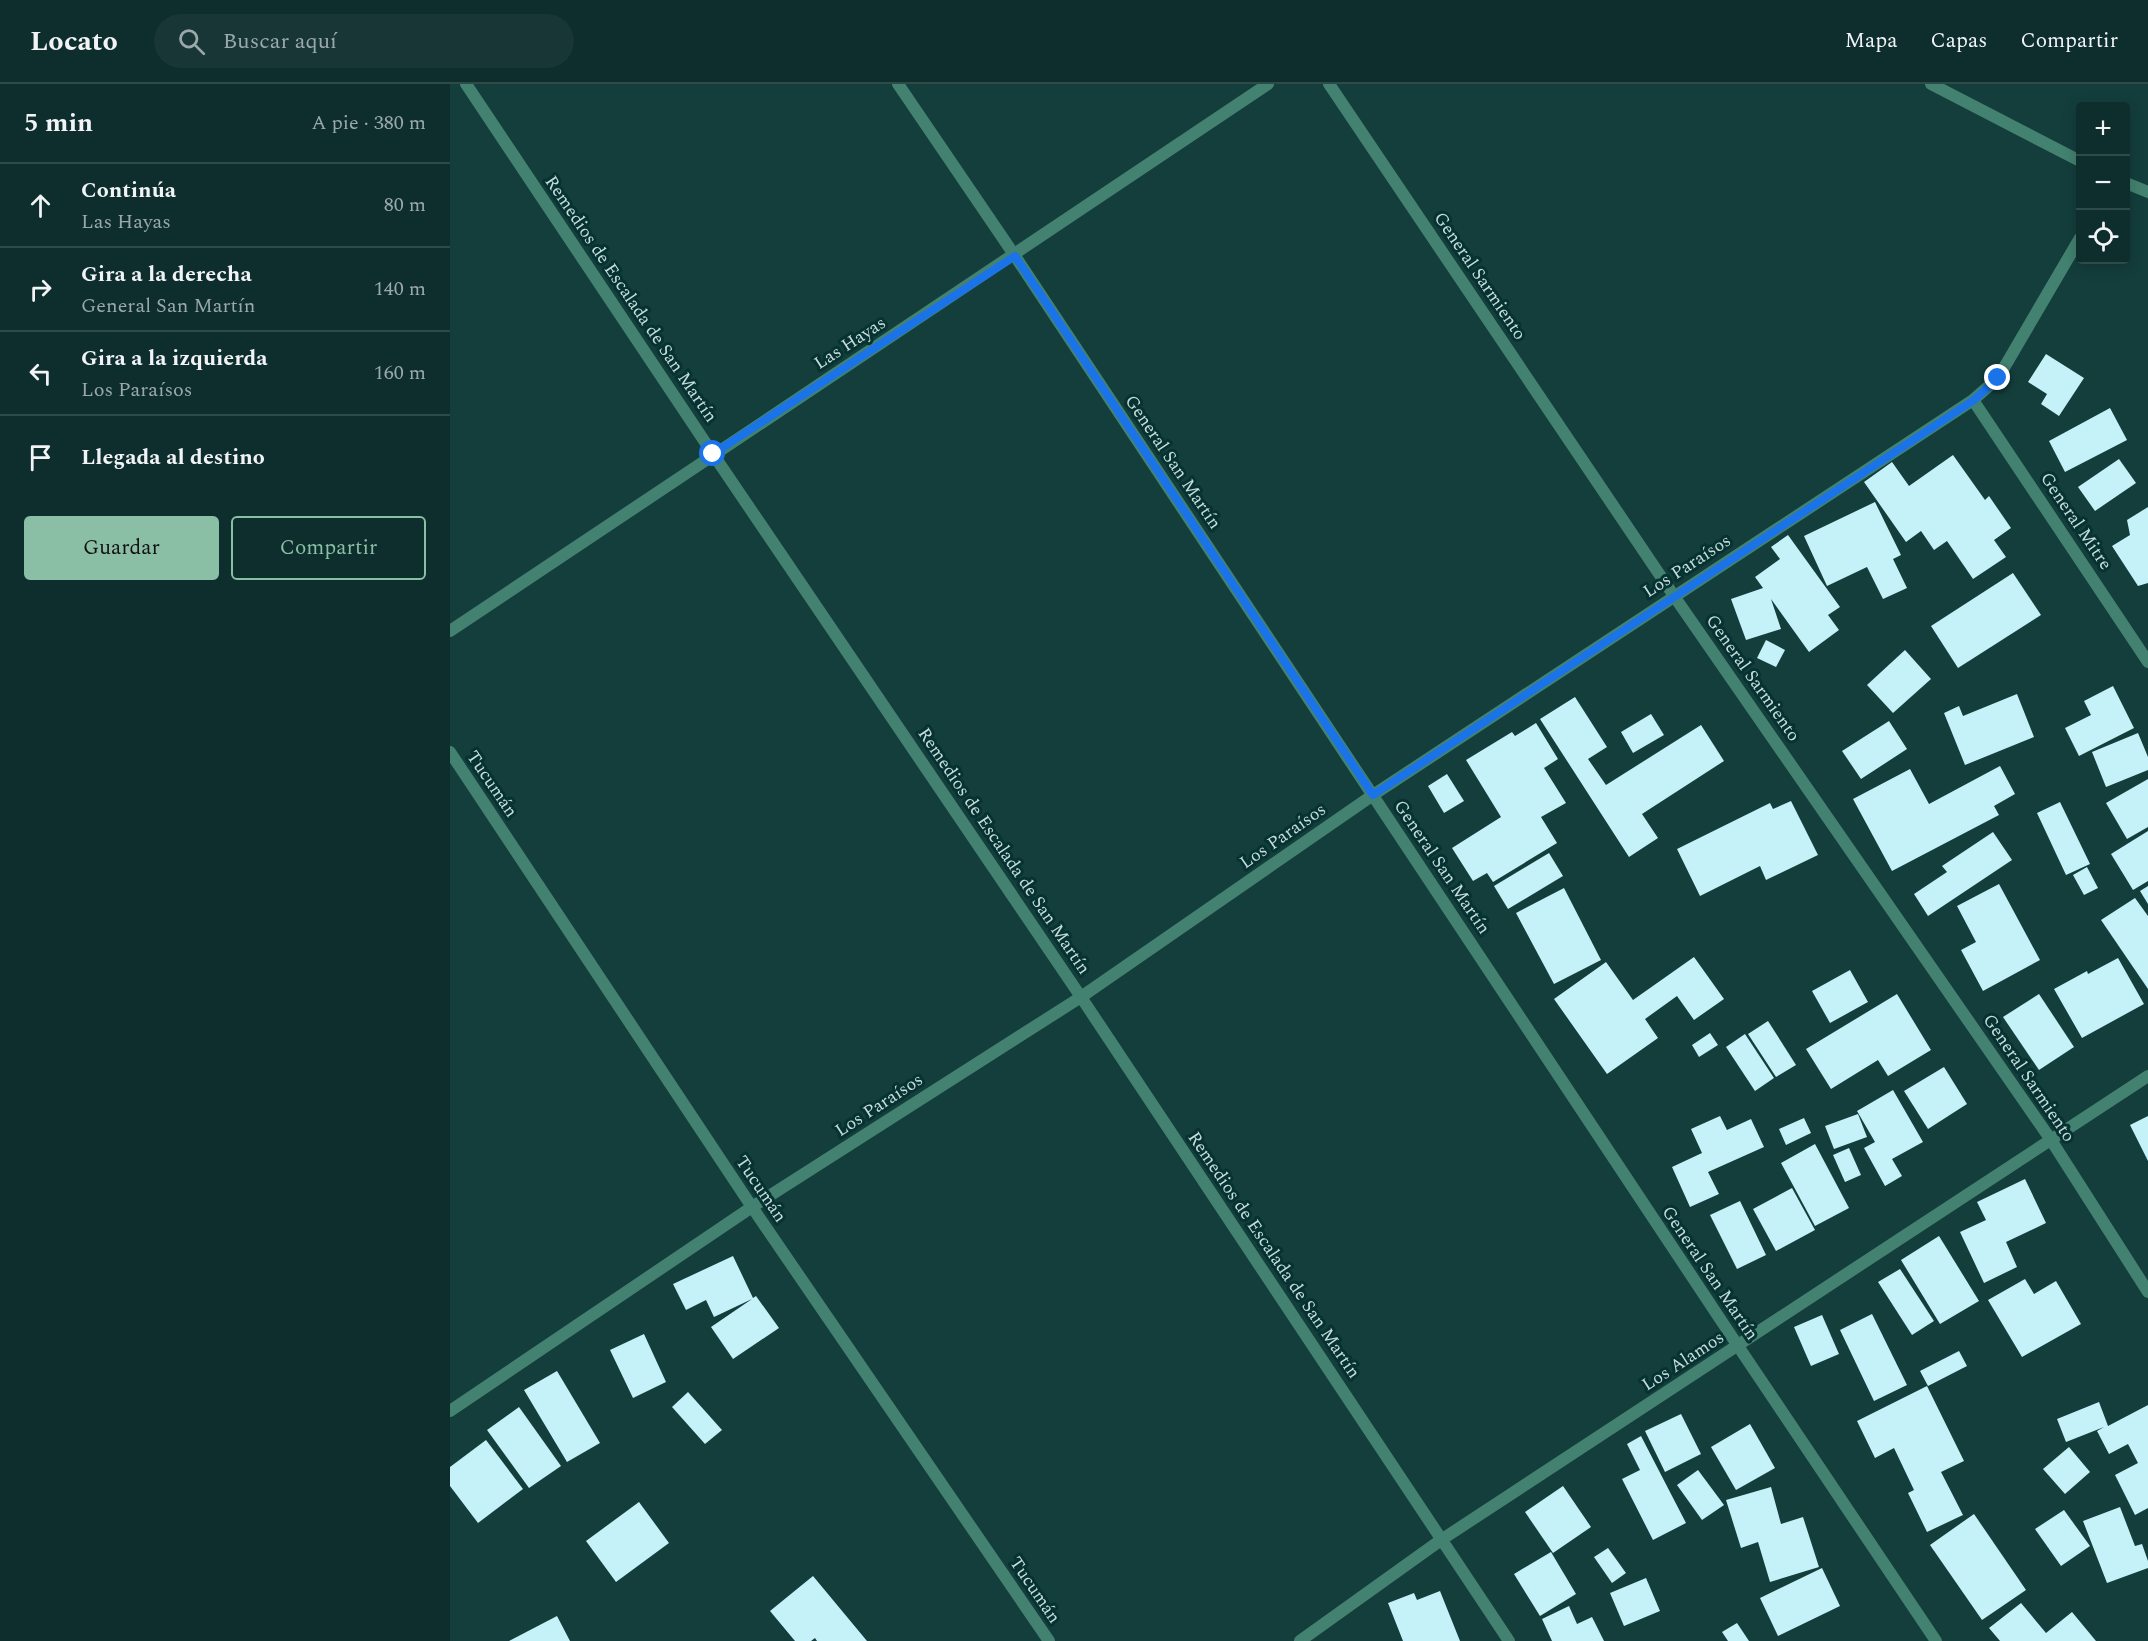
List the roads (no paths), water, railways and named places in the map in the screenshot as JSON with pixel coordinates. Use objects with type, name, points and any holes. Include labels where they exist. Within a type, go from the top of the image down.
[{"type":"street","name":"Remedios de Escalada de San Martín","points":[[466,84],[713,454],[1081,997],[1509,1641]]},
{"type":"street","name":"General San Martín","points":[[898,84],[1015,256],[1936,1641]]},
{"type":"street","name":"Las Hayas","points":[[450,631],[713,454],[1015,256],[1268,84]]},
{"type":"street","name":"General Sarmiento","points":[[1329,84],[1674,596],[2051,1140],[2148,1292]]},
{"type":"street","points":[[1931,84],[2076,159]]},
{"type":"street","points":[[2130,185],[2148,192]]},
{"type":"street","name":"Los Paraísos","points":[[450,1411],[752,1207],[1081,997],[1373,795],[1974,400],[1998,378],[2076,245]]},
{"type":"street","name":"General Mitre","points":[[1974,400],[2148,662]]},
{"type":"street","name":"Tucumán","points":[[450,753],[752,1207],[1049,1641]]},
{"type":"street","name":"Los Alamos","points":[[1300,1641],[1441,1540],[2148,1076]]}]
